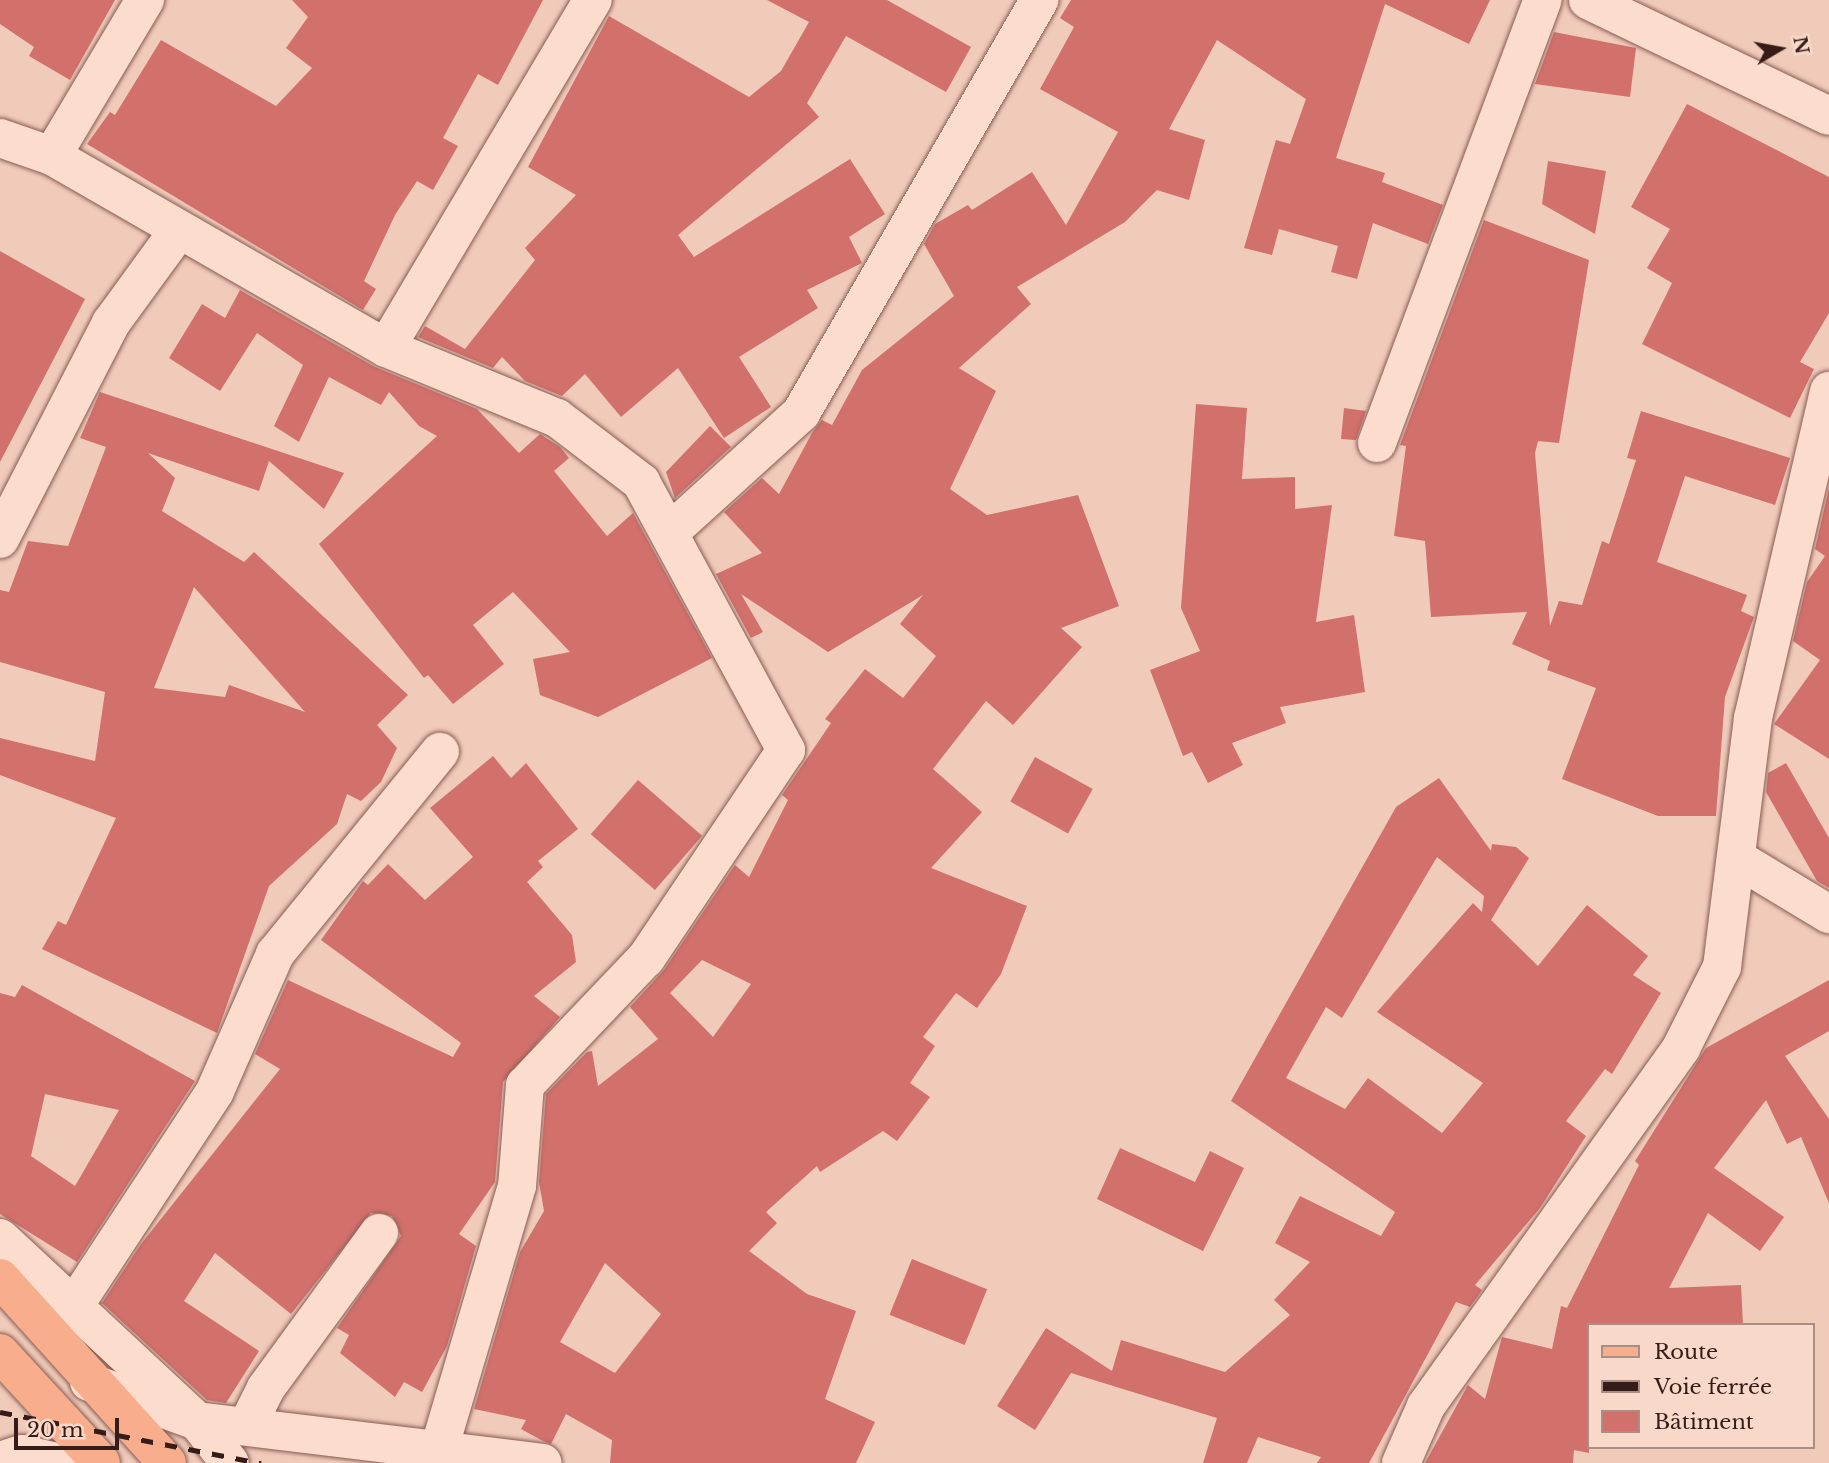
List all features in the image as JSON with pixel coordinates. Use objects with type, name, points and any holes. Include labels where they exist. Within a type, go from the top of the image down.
[{"type":"main road","points":[[0,1278],[89,1382],[167,1463]]},
{"type":"main road","points":[[0,1353],[101,1463]]},
{"type":"street","points":[[52,156],[145,0]]},
{"type":"street","points":[[386,348],[593,0]]},
{"type":"street","points":[[671,531],[801,413],[1039,0]]},
{"type":"street","points":[[1377,443],[1543,0]]},
{"type":"street","points":[[1588,0],[1829,116]]},
{"type":"street","points":[[0,138],[52,156],[178,231],[386,348],[557,418],[640,482],[671,531],[786,750],[646,958],[525,1085],[517,1186],[439,1451]]},
{"type":"street","points":[[0,539],[111,323],[178,231]]},
{"type":"street","points":[[1401,1463],[1426,1406],[1681,1048],[1722,967],[1753,718],[1829,391]]},
{"type":"street","points":[[74,1306],[215,1091],[275,954],[440,752]]},
{"type":"street","points":[[1736,858],[1829,914]]},
{"type":"street","points":[[248,1424],[266,1388],[379,1233]]},
{"type":"street","points":[[0,1238],[197,1421],[230,1463]]},
{"type":"street","points":[[89,1382],[197,1421],[248,1424],[542,1463]]},
{"type":"street","points":[[0,1461],[22,1454],[61,1463]]},
{"type":"building","points":[[0,0],[115,0],[70,80],[29,56],[34,47],[0,24]]},
{"type":"building","points":[[292,0],[543,0],[498,85],[478,74],[443,138],[458,146],[433,190],[417,181],[395,215],[364,281],[376,289],[363,310],[87,144],[110,112],[115,115],[161,40],[276,106],[312,68],[286,48],[308,17]]},
{"type":"building","points":[[767,0],[887,0],[971,47],[946,92],[846,36],[807,103],[819,117],[678,235],[694,257],[850,159],[885,214],[849,237],[862,263],[807,290],[818,308],[739,357],[771,407],[724,438],[678,368],[621,417],[585,374],[562,396],[525,381],[502,357],[493,368],[418,337],[425,326],[465,349],[535,260],[525,248],[576,195],[528,167],[609,16],[749,97],[781,71],[809,22]]},
{"type":"building","points":[[1071,0],[1490,0],[1469,44],[1385,4],[1336,158],[1385,173],[1382,182],[1443,205],[1428,244],[1373,223],[1357,279],[1331,272],[1338,246],[1279,229],[1272,255],[1244,248],[1276,140],[1290,144],[1306,99],[1217,40],[1169,129],[1205,140],[1189,200],[1157,190],[1125,222],[1017,287],[1031,304],[959,368],[996,391],[950,489],[987,515],[1078,495],[1119,606],[1061,628],[1082,647],[1013,725],[986,701],[933,769],[982,812],[931,868],[1027,906],[1001,974],[977,1008],[956,993],[923,1037],[935,1046],[910,1083],[930,1097],[897,1141],[883,1131],[820,1172],[817,1166],[766,1212],[777,1223],[749,1251],[807,1294],[856,1311],[825,1399],[875,1422],[856,1463],[610,1463],[612,1440],[566,1414],[551,1444],[521,1429],[526,1420],[474,1409],[520,1252],[544,1211],[539,1182],[546,1094],[587,1052],[592,1051],[598,1086],[658,1039],[630,1007],[664,970],[735,865],[749,877],[788,800],[782,795],[831,723],[825,719],[865,669],[903,698],[936,656],[900,624],[923,595],[828,652],[741,594],[763,632],[751,638],[716,574],[762,553],[724,512],[762,478],[779,494],[812,433],[822,420],[832,425],[862,370],[954,296],[924,244],[935,224],[968,205],[972,210],[1032,172],[1066,225],[1118,132],[1040,89],[1074,27],[1060,18]],"holes":[[[702,960],[751,984],[713,1037],[670,993]],[[605,1263],[661,1314],[615,1373],[560,1342]]]},
{"type":"building","points":[[1554,32],[1636,48],[1630,97],[1535,84]]},
{"type":"building","points":[[1687,104],[1829,177],[1829,313],[1800,362],[1814,369],[1790,418],[1642,344],[1672,283],[1647,268],[1670,229],[1631,207]]},
{"type":"building","points":[[1548,161],[1606,171],[1595,234],[1542,204]]},
{"type":"building","points":[[1484,220],[1589,260],[1559,443],[1538,441],[1535,453],[1550,626],[1559,601],[1582,605],[1602,541],[1609,544],[1636,460],[1627,458],[1641,411],[1790,458],[1775,505],[1685,476],[1657,562],[1747,595],[1741,611],[1754,617],[1725,697],[1716,816],[1658,816],[1562,779],[1596,688],[1547,670],[1550,661],[1512,644],[1527,612],[1431,617],[1425,541],[1394,536],[1406,446],[1400,445]]},
{"type":"building","points":[[0,251],[85,299],[0,462]]},
{"type":"building","points":[[240,290],[375,367],[477,409],[519,453],[540,434],[560,447],[569,458],[554,471],[607,536],[633,513],[712,658],[598,717],[540,695],[533,659],[570,652],[513,592],[473,625],[504,664],[453,704],[428,675],[424,678],[319,544],[437,436],[419,426],[389,392],[381,405],[329,377],[299,442],[274,426],[303,365],[257,333],[220,391],[169,358],[202,304],[225,318]]},
{"type":"building","points":[[100,392],[344,473],[324,509],[269,461],[259,491],[148,453],[175,478],[162,511],[244,562],[254,552],[408,695],[377,725],[397,748],[381,782],[361,801],[347,794],[337,824],[269,886],[217,1033],[42,949],[58,921],[66,925],[116,818],[0,775],[0,738],[95,761],[105,692],[0,662],[0,590],[9,592],[28,541],[68,546],[106,447],[80,438]],"holes":[[[194,587],[305,712],[229,685],[225,697],[154,688]]]},
{"type":"building","points":[[1196,404],[1247,408],[1242,479],[1295,477],[1295,509],[1332,505],[1316,622],[1354,615],[1365,692],[1280,707],[1286,723],[1232,743],[1243,765],[1208,783],[1192,752],[1183,756],[1150,670],[1200,651],[1181,608]]},
{"type":"building","points":[[1344,408],[1366,411],[1356,440],[1341,439]]},
{"type":"building","points":[[710,426],[731,447],[675,498],[666,472]]},
{"type":"building","points":[[1829,488],[1829,759],[1774,724],[1820,660],[1793,641],[1807,582],[1825,556],[1815,549]]},
{"type":"building","points":[[493,756],[511,778],[526,763],[578,829],[538,861],[543,867],[527,882],[572,935],[576,962],[534,996],[560,1017],[503,1082],[495,1182],[459,1234],[476,1246],[447,1346],[422,1392],[404,1382],[395,1397],[340,1353],[349,1335],[337,1328],[401,1236],[392,1216],[371,1213],[291,1314],[215,1253],[184,1301],[259,1351],[226,1403],[207,1400],[102,1303],[141,1244],[280,1069],[255,1054],[288,980],[453,1057],[461,1043],[321,940],[363,881],[368,885],[388,864],[425,900],[473,857],[430,808]]},
{"type":"building","points":[[1035,757],[1093,789],[1068,834],[1010,802]]},
{"type":"building","points":[[1786,763],[1829,838],[1829,888],[1817,881],[1766,792],[1768,773]]},
{"type":"building","points":[[1439,778],[1491,851],[1492,844],[1516,847],[1529,858],[1491,920],[1538,966],[1587,905],[1648,956],[1633,975],[1661,993],[1612,1074],[1605,1069],[1566,1121],[1586,1136],[1540,1208],[1475,1285],[1482,1290],[1470,1307],[1456,1302],[1369,1463],[1317,1463],[1321,1457],[1258,1437],[1247,1463],[1203,1463],[1217,1418],[1071,1373],[1035,1430],[997,1406],[1046,1328],[1112,1371],[1121,1340],[1225,1372],[1290,1315],[1274,1300],[1310,1262],[1275,1243],[1300,1196],[1381,1236],[1395,1212],[1231,1101],[1396,807]],"holes":[[[1437,857],[1484,896],[1482,912],[1473,903],[1377,1012],[1483,1083],[1442,1133],[1368,1078],[1345,1109],[1286,1078],[1326,1007],[1342,1018]]]},
{"type":"building","points":[[638,780],[702,836],[655,890],[591,834]]},
{"type":"building","points":[[1829,980],[1829,1031],[1785,1056],[1829,1119],[1829,1203],[1801,1137],[1787,1144],[1766,1100],[1714,1168],[1784,1217],[1760,1251],[1708,1213],[1669,1288],[1741,1285],[1743,1323],[1588,1323],[1589,1453],[1574,1450],[1573,1463],[1425,1463],[1468,1385],[1485,1399],[1502,1337],[1552,1349],[1561,1306],[1567,1308],[1639,1165],[1635,1161],[1706,1048]]},
{"type":"building","points":[[22,985],[195,1081],[77,1262],[0,1214],[0,993],[15,997]],"holes":[[[45,1094],[119,1110],[75,1186],[31,1156]]]},
{"type":"building","points":[[1120,1148],[1195,1182],[1210,1151],[1244,1168],[1203,1251],[1097,1199]]},
{"type":"building","points":[[912,1259],[987,1289],[965,1345],[890,1315]]},
{"type":"railway","points":[[0,1412],[261,1463]]}]
